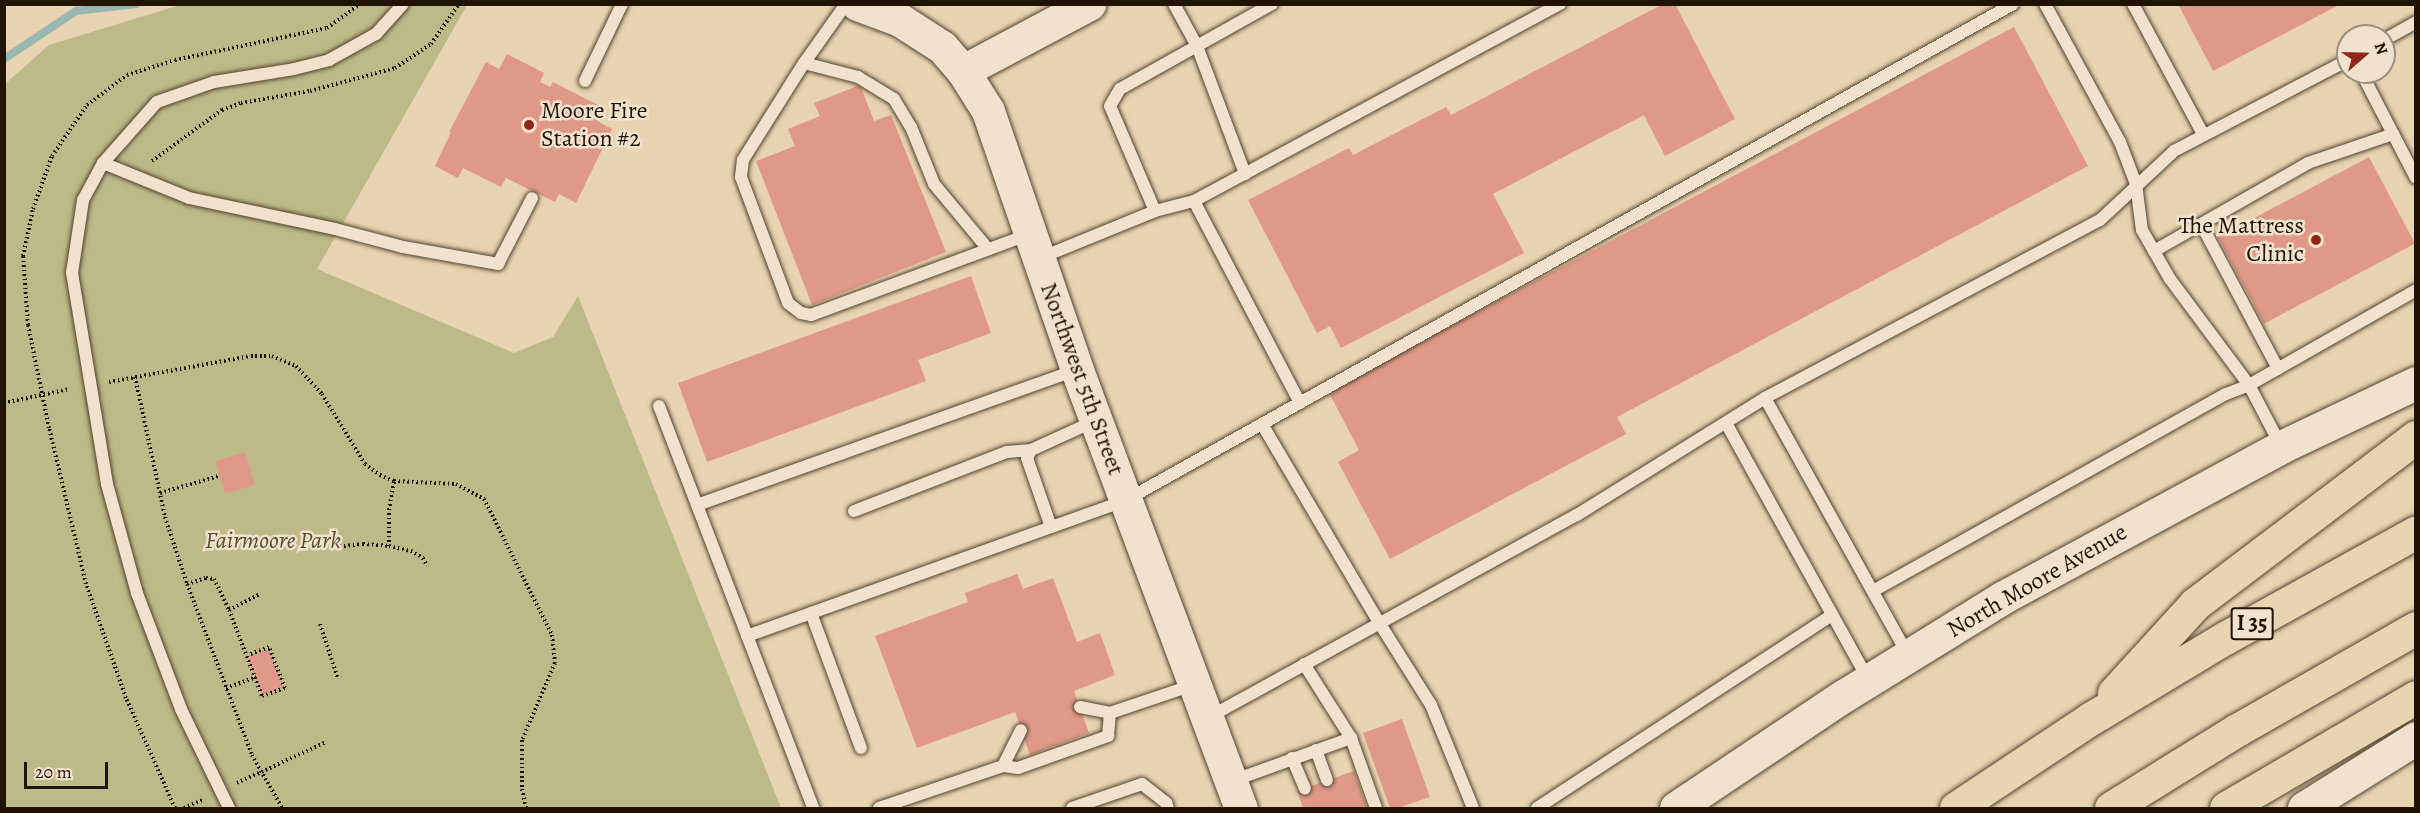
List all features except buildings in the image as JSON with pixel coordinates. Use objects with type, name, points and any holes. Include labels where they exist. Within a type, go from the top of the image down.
[{"type":"highway","points":[[2090,719],[2195,604],[2415,436]]},
{"type":"highway","name":"I 35","points":[[1956,808],[2090,719],[2225,638],[2415,532]]},
{"type":"highway","points":[[2111,808],[2237,730],[2415,628]]},
{"type":"highway","points":[[2226,808],[2415,696]]},
{"type":"street","name":"Northwest 5th Street","points":[[857,4],[902,12],[942,47],[963,71],[988,111],[1077,370],[1236,795]]},
{"type":"street","points":[[963,71],[1089,4]]},
{"type":"street","name":"North Moore Avenue","points":[[1676,808],[1869,681],[2002,598],[2281,447],[2415,383]]},
{"type":"street","points":[[2304,808],[2415,738]]},
{"type":"lane","points":[[229,808],[181,709],[138,593],[107,484],[72,273],[83,200],[103,163],[157,102],[214,82],[294,69],[329,60],[376,34],[403,4]]},
{"type":"lane","points":[[585,81],[622,4]]},
{"type":"lane","points":[[846,4],[804,63],[743,160],[741,177],[788,303],[801,313],[811,315],[988,249],[1035,246],[1194,201],[1557,5]]},
{"type":"lane","points":[[1174,4],[1197,46],[1245,174]]},
{"type":"lane","points":[[1155,211],[1110,106],[1120,89],[1272,4]]},
{"type":"lane","points":[[747,636],[1126,500],[2013,4]]},
{"type":"lane","points":[[2044,4],[2120,142],[2136,184],[2142,230],[2170,279],[2249,385],[2281,447]]},
{"type":"lane","points":[[2133,4],[2204,134]]},
{"type":"lane","points":[[2396,33],[2415,22]]},
{"type":"lane","points":[[804,63],[858,78],[894,99],[911,126],[934,184],[988,249]]},
{"type":"lane","points":[[1207,718],[1577,516],[1765,398],[2100,220],[2174,151],[2336,66]]},
{"type":"lane","points":[[2367,84],[2415,178]]},
{"type":"lane","points":[[2154,251],[2308,162],[2393,134]]},
{"type":"lane","points":[[103,163],[129,176],[189,198],[335,229],[403,247],[498,264],[532,198]]},
{"type":"lane","points":[[1194,201],[1300,403]]},
{"type":"lane","points":[[2201,224],[2278,369]]},
{"type":"lane","points":[[1873,591],[2216,399],[2278,369],[2415,290]]},
{"type":"lane","points":[[697,505],[1077,370]]},
{"type":"lane","points":[[1765,398],[1909,656]]},
{"type":"lane","points":[[659,406],[813,808]]},
{"type":"lane","points":[[854,512],[1006,452],[1031,450],[1096,421]]},
{"type":"lane","points":[[1726,423],[1869,681]]},
{"type":"lane","points":[[1262,424],[1380,624],[1431,705],[1473,808]]},
{"type":"lane","points":[[1031,450],[1027,458],[1051,527]]},
{"type":"lane","points":[[811,613],[861,748]]},
{"type":"lane","points":[[1537,808],[1832,615]]},
{"type":"lane","points":[[1304,664],[1351,738],[1376,808]]},
{"type":"lane","points":[[1080,707],[1110,714],[1194,684]]},
{"type":"lane","points":[[879,808],[1003,766],[1018,768],[1108,736],[1110,714]]},
{"type":"lane","points":[[1003,766],[1021,730]]},
{"type":"lane","points":[[1236,795],[1292,758],[1351,738]]},
{"type":"lane","points":[[1316,750],[1328,780]]},
{"type":"lane","points":[[1292,758],[1305,788]]},
{"type":"lane","points":[[1072,808],[1142,784],[1166,803],[1168,808]]},
{"type":"path","points":[[175,808],[126,698],[86,584],[42,396],[28,325],[23,256],[33,209],[52,156],[87,105],[127,75],[175,60],[327,28],[360,4]]},
{"type":"path","points":[[129,176],[165,154],[222,111],[241,103],[310,91],[395,68],[431,44],[459,4]]},
{"type":"path","points":[[107,382],[251,356],[272,356],[296,366],[322,394],[365,464],[394,481],[456,483],[484,499],[552,635],[555,663],[522,740],[522,789],[526,808]]},
{"type":"path","points":[[135,377],[165,518],[187,585],[261,772],[282,808]]},
{"type":"path","points":[[4,403],[70,389]]},
{"type":"path","points":[[160,493],[219,476]]},
{"type":"path","points":[[389,546],[389,510],[394,481]]},
{"type":"path","points":[[335,547],[363,544],[389,546],[411,551],[423,558],[427,566]]},
{"type":"path","points":[[187,585],[206,578],[214,579],[248,655],[262,696],[285,688],[269,648],[248,655]]},
{"type":"path","points":[[229,610],[259,595]]},
{"type":"path","points":[[320,624],[338,679]]},
{"type":"path","points":[[226,688],[256,677]]},
{"type":"path","points":[[234,784],[326,742]]},
{"type":"path","points":[[184,808],[204,798]]},
{"type":"green space","name":"Fairmoore Park","points":[[180,5],[467,5],[317,269],[514,353],[553,337],[578,296],[781,808],[5,808],[4,85],[49,45]]},
{"type":"waterway","points":[[4,59],[76,11],[137,4]]},
{"type":"place","name":"Moore Fire Station #2","points":[[529,125]]},
{"type":"place","name":"The Mattress Clinic","points":[[2316,240]]}]
